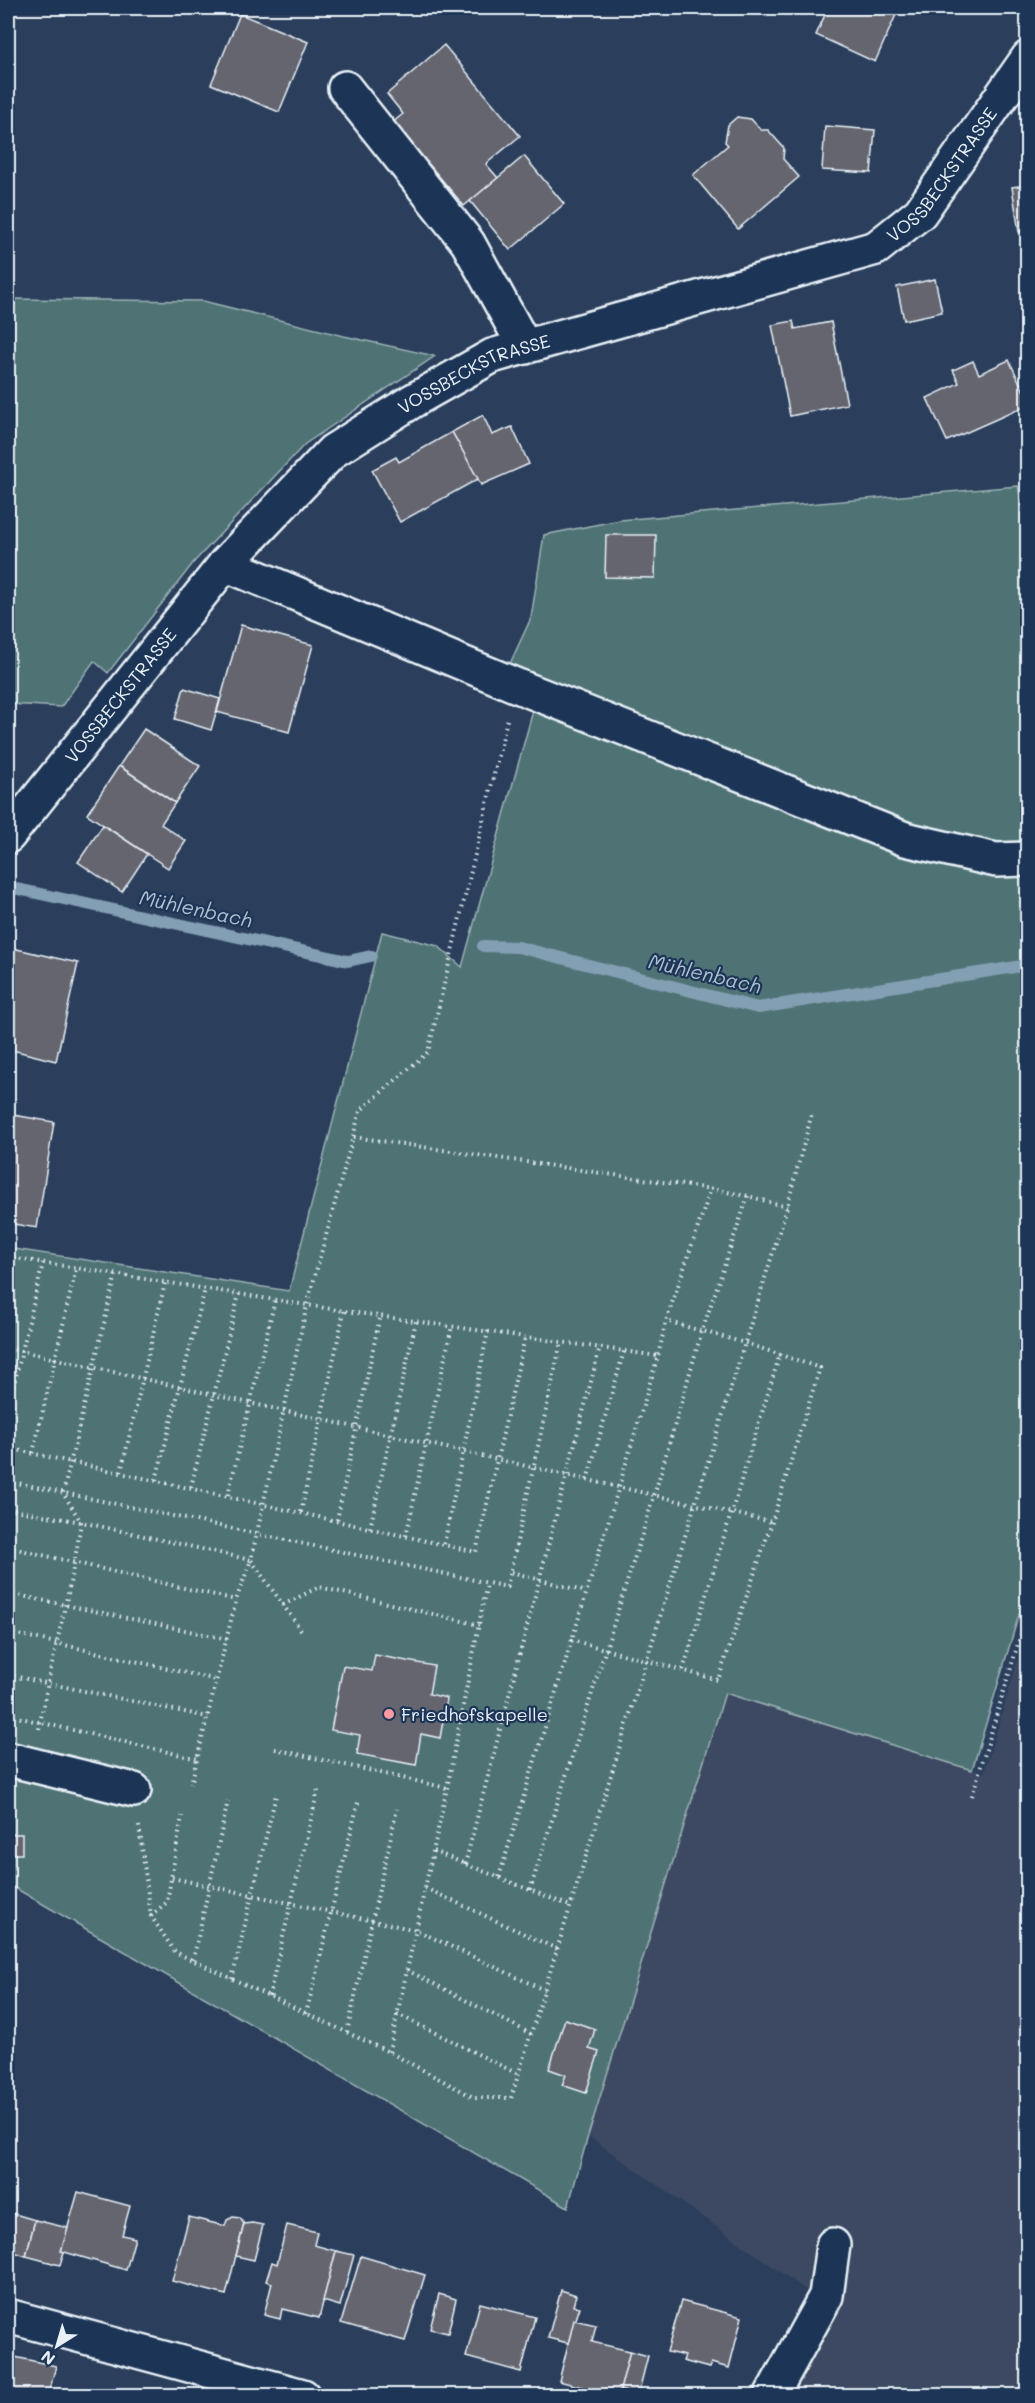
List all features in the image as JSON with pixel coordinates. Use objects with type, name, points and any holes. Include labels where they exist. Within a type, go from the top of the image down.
[{"type":"street","name":"VOSSBECKSTRASSE","points":[[8,836],[225,564],[333,451],[414,399],[492,356],[876,248],[920,213],[1028,58]]},
{"type":"street","points":[[345,88],[468,243],[525,347]]},
{"type":"street","points":[[225,564],[515,685],[905,839],[996,860],[1028,859]]},
{"type":"street","points":[[20,1762],[134,1790]]},
{"type":"street","points":[[771,2396],[826,2296],[833,2245]]},
{"type":"street","points":[[8,2316],[303,2396]]},
{"type":"path","points":[[191,1784],[236,1600],[251,1560],[307,1305],[360,1111],[428,1052],[515,685]]},
{"type":"path","points":[[134,1790],[151,1916],[175,1952],[389,2052],[475,2098],[511,2098],[787,1207],[812,1113]]},
{"type":"path","points":[[354,1137],[711,1189],[787,1207]]},
{"type":"path","points":[[499,1877],[619,1487],[658,1356],[666,1321],[711,1189]]},
{"type":"path","points":[[530,1890],[654,1496],[702,1331],[748,1196]]},
{"type":"path","points":[[8,1257],[344,1311],[658,1356]]},
{"type":"path","points":[[8,1410],[44,1263]]},
{"type":"path","points":[[33,1453],[76,1269]]},
{"type":"path","points":[[20,1762],[40,1722],[75,1563],[81,1522],[63,1493],[116,1274]]},
{"type":"path","points":[[121,1472],[165,1283]]},
{"type":"path","points":[[156,1480],[205,1289]]},
{"type":"path","points":[[191,1487],[239,1294]]},
{"type":"path","points":[[228,1495],[275,1300]]},
{"type":"path","points":[[301,1512],[344,1311]]},
{"type":"path","points":[[338,1520],[380,1316]]},
{"type":"path","points":[[370,1528],[416,1321]]},
{"type":"path","points":[[571,1640],[718,1680],[772,1522],[820,1368],[745,1342],[666,1321]]},
{"type":"path","points":[[406,1536],[452,1326]]},
{"type":"path","points":[[444,1544],[488,1331]]},
{"type":"path","points":[[8,1448],[264,1503],[476,1552],[525,1337]]},
{"type":"path","points":[[8,1481],[507,1587],[561,1342]]},
{"type":"path","points":[[465,1864],[600,1347]]},
{"type":"path","points":[[8,1348],[772,1522]]},
{"type":"path","points":[[587,1480],[624,1351]]},
{"type":"path","points":[[683,1670],[780,1354]]},
{"type":"path","points":[[8,1509],[81,1522],[251,1560],[301,1630]]},
{"type":"path","points":[[8,1547],[236,1600]]},
{"type":"path","points":[[511,1572],[586,1592]]},
{"type":"path","points":[[389,2052],[447,1788],[487,1584]]},
{"type":"path","points":[[283,1605],[319,1587],[479,1625]]},
{"type":"path","points":[[8,1593],[227,1639]]},
{"type":"path","points":[[972,1796],[1028,1611]]},
{"type":"path","points":[[8,1632],[217,1680]]},
{"type":"path","points":[[8,1675],[208,1717]]},
{"type":"path","points":[[8,1715],[198,1758]]},
{"type":"path","points":[[275,1749],[447,1788]]},
{"type":"path","points":[[269,1996],[318,1790]]},
{"type":"path","points":[[232,1979],[276,1795]]},
{"type":"path","points":[[306,2014],[359,1799]]},
{"type":"path","points":[[193,1960],[228,1801]]},
{"type":"path","points":[[347,2032],[398,1809]]},
{"type":"path","points":[[151,1916],[167,1902],[182,1816]]},
{"type":"path","points":[[433,1851],[570,1906]]},
{"type":"path","points":[[172,1878],[416,1930],[544,1990]]},
{"type":"path","points":[[425,1888],[557,1949]]},
{"type":"path","points":[[407,1970],[531,2034]]},
{"type":"path","points":[[398,2014],[518,2074]]},
{"type":"shaded area","points":[[1027,1630],[1027,2395],[754,2395],[813,2295],[588,2136],[725,1693],[984,1773]]},
{"type":"green space","points":[[8,299],[203,301],[435,356],[305,444],[194,562],[108,673],[94,661],[61,707],[8,704]]},
{"type":"green space","points":[[1018,486],[1028,536],[1027,845],[989,847],[906,825],[507,670],[531,618],[544,535],[620,520]]},
{"type":"green space","points":[[534,707],[1027,869],[1027,1588],[972,1770],[725,1693],[568,2207],[8,1884],[8,1248],[289,1291],[382,932],[438,946],[462,967]]},
{"type":"building","points":[[828,8],[899,8],[875,62],[816,35]]},
{"type":"building","points":[[917,8],[940,8],[936,16]]},
{"type":"building","points":[[240,14],[308,42],[279,112],[211,84]]},
{"type":"building","points":[[444,45],[520,136],[486,164],[498,178],[464,206],[393,122],[403,114],[387,94]]},
{"type":"building","points":[[737,117],[751,119],[761,130],[768,130],[784,148],[783,159],[799,177],[738,229],[693,175],[728,145],[725,142],[728,125]]},
{"type":"building","points":[[825,126],[875,130],[871,173],[822,170]]},
{"type":"building","points":[[524,156],[564,204],[510,250],[470,201]]},
{"type":"building","points":[[1028,185],[1028,231],[1019,232],[1012,187]]},
{"type":"building","points":[[935,279],[942,312],[904,320],[897,287]]},
{"type":"building","points":[[793,321],[795,329],[831,322],[847,404],[790,416],[772,325]]},
{"type":"building","points":[[1009,360],[1028,400],[1028,405],[947,441],[927,398],[959,383],[953,370],[973,361],[979,374]]},
{"type":"building","points":[[483,415],[492,435],[512,427],[529,464],[481,485],[452,432]]},
{"type":"building","points":[[452,432],[478,479],[400,522],[372,470],[396,457],[399,462]]},
{"type":"building","points":[[606,535],[656,535],[655,578],[605,577]]},
{"type":"building","points":[[241,625],[313,645],[289,732],[217,712]]},
{"type":"building","points":[[184,688],[220,699],[211,730],[175,719]]},
{"type":"building","points":[[144,729],[200,766],[175,803],[119,766]]},
{"type":"building","points":[[119,766],[175,803],[161,824],[186,841],[168,868],[87,814]]},
{"type":"building","points":[[103,825],[147,854],[122,892],[78,862]]},
{"type":"building","points":[[8,947],[78,963],[56,1061],[8,1049]]},
{"type":"building","points":[[8,1114],[54,1122],[37,1228],[8,1223]]},
{"type":"building","name":"Friedhofskapelle","points":[[375,1655],[434,1666],[429,1694],[447,1698],[440,1738],[421,1734],[416,1765],[357,1754],[360,1735],[331,1730],[343,1666],[372,1671]]},
{"type":"building","points":[[8,1834],[22,1834],[22,1854],[8,1854]]},
{"type":"building","points":[[565,2019],[595,2029],[589,2049],[599,2052],[586,2093],[562,2085],[566,2075],[549,2069]]},
{"type":"building","points":[[78,2192],[130,2206],[122,2235],[135,2238],[126,2270],[61,2251]]},
{"type":"building","points":[[8,2212],[35,2220],[26,2256],[8,2250]]},
{"type":"building","points":[[189,2217],[225,2226],[227,2220],[233,2217],[240,2218],[244,2224],[226,2295],[172,2281]]},
{"type":"building","points":[[35,2220],[68,2228],[61,2251],[64,2252],[60,2265],[26,2256]]},
{"type":"building","points":[[244,2224],[263,2225],[254,2260],[236,2256]]},
{"type":"building","points":[[287,2225],[317,2232],[314,2245],[336,2251],[319,2318],[282,2309],[280,2319],[264,2315],[272,2283],[266,2281],[272,2262],[277,2264]]},
{"type":"building","points":[[336,2251],[354,2255],[340,2306],[323,2301]]},
{"type":"building","points":[[361,2256],[425,2275],[405,2341],[341,2323]]},
{"type":"building","points":[[561,2290],[576,2295],[573,2306],[580,2307],[568,2343],[548,2338]]},
{"type":"building","points":[[439,2294],[456,2299],[448,2333],[430,2329]]},
{"type":"building","points":[[681,2301],[742,2317],[729,2368],[711,2363],[709,2368],[683,2361],[685,2356],[667,2352]]},
{"type":"building","points":[[480,2303],[535,2317],[521,2372],[466,2357]]},
{"type":"building","points":[[574,2320],[596,2325],[592,2342],[630,2351],[619,2396],[592,2396],[593,2390],[559,2381]]},
{"type":"building","points":[[630,2351],[648,2356],[638,2395],[620,2390]]},
{"type":"building","points":[[8,2355],[15,2357],[8,2387]]},
{"type":"building","points":[[15,2357],[56,2366],[48,2396],[33,2396],[8,2390]]},
{"type":"waterway","name":"Mühlenbach","points":[[13,888],[348,961],[371,956]]},
{"type":"waterway","name":"Mühlenbach","points":[[483,946],[518,947],[758,1008],[1028,965]]},
{"type":"place","name":"Friedhofskapelle","points":[[389,1714]]}]
